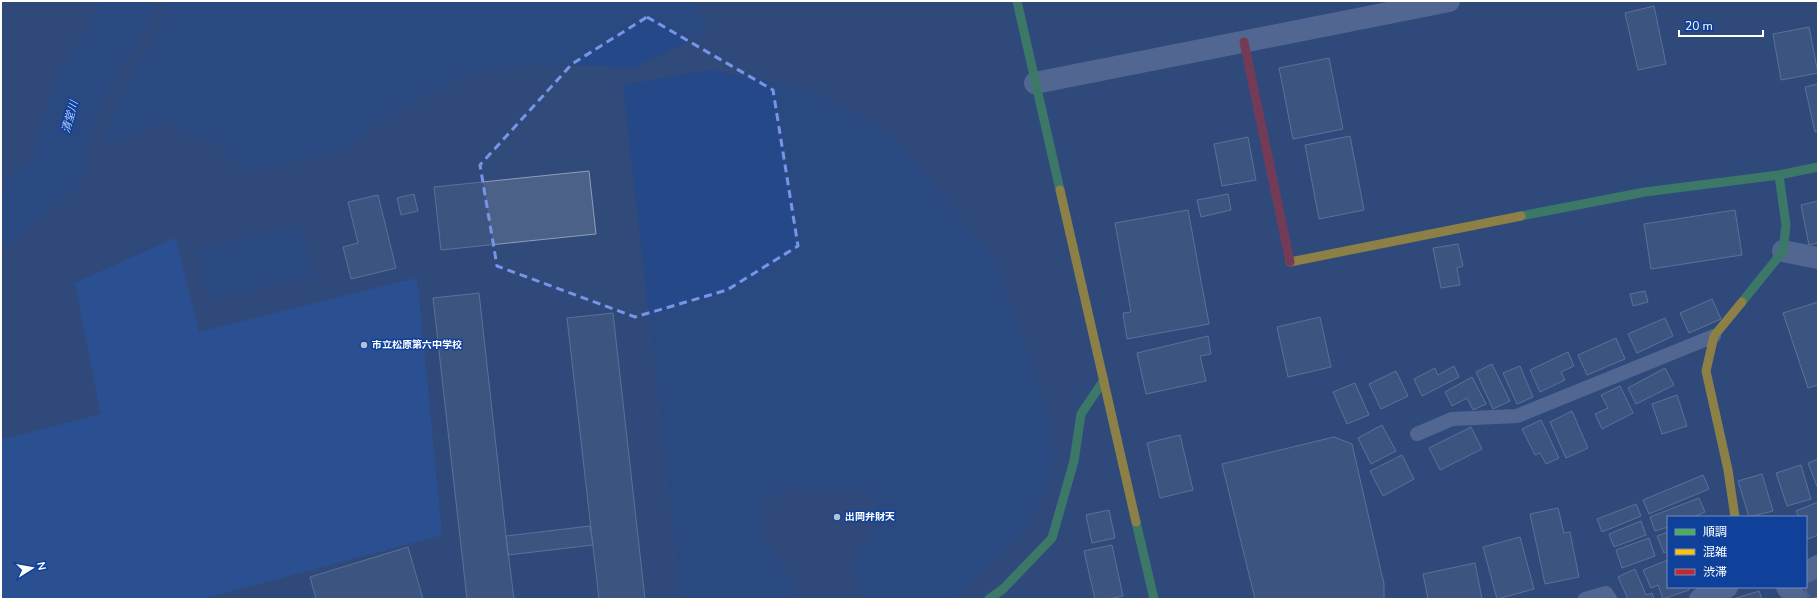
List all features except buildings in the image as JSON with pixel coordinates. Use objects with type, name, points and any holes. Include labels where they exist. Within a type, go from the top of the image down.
[{"type":"street","points":[[1016,1],[1154,599]]},
{"type":"street","points":[[1035,83],[1449,1]]},
{"type":"street","points":[[1244,42],[1290,262],[1645,192],[1779,175],[1818,167]]},
{"type":"street","points":[[1735,516],[1728,470],[1706,371],[1714,336],[1783,252],[1786,225],[1779,175]]},
{"type":"street","points":[[1783,252],[1818,258]]},
{"type":"street","points":[[989,599],[1004,589],[1052,538],[1074,461],[1081,414],[1104,380]]},
{"type":"street","points":[[1807,572],[1818,566]]},
{"type":"street","points":[[1700,599],[1725,588]]},
{"type":"street","points":[[1788,588],[1797,599]]},
{"type":"lane","points":[[1416,434],[1452,419],[1517,416],[1714,336]]},
{"type":"lane","points":[[1585,599],[1606,594],[1610,599]]},
{"type":"highlighted area","points":[[647,17],[773,90],[798,246],[727,290],[635,317],[497,266],[480,165],[572,64]]},
{"type":"shaded area","points":[[165,1],[697,1],[708,32],[632,68],[595,65],[483,67],[395,112],[342,151],[246,172],[213,142],[165,123],[105,147],[113,110],[159,31]]},
{"type":"shaded area","points":[[709,70],[816,90],[894,136],[991,255],[1035,367],[1050,427],[1055,467],[1024,534],[954,599],[862,599],[852,566],[876,522],[874,494],[792,487],[763,503],[759,532],[784,567],[797,590],[794,599],[681,599],[623,85]]},
{"type":"shaded area","points":[[301,225],[313,276],[209,301],[198,249]]},
{"type":"shaded area","points":[[175,238],[199,332],[417,278],[442,535],[202,599],[1,599],[1,440],[101,414],[75,283]]},
{"type":"waterway","name":"清堂川","points":[[1,220],[3,215],[55,174],[76,95],[126,11],[127,1]]},
{"type":"traffic: fast","points":[[1017,1],[1060,190]]},
{"type":"traffic: fast","points":[[1521,216],[1645,192],[1779,175],[1818,167]]},
{"type":"traffic: fast","points":[[1742,302],[1783,251],[1786,225],[1779,175]]},
{"type":"traffic: fast","points":[[989,599],[1003,589],[1052,538],[1074,461],[1081,414],[1104,380]]},
{"type":"traffic: fast","points":[[1136,522],[1154,599]]},
{"type":"traffic: slow","points":[[1060,190],[1136,522]]},
{"type":"traffic: slow","points":[[1290,262],[1521,216]]},
{"type":"traffic: slow","points":[[1735,516],[1728,470],[1706,371],[1714,336],[1742,302]]},
{"type":"traffic: jam","points":[[1244,42],[1290,262]]},
{"type":"place","name":"市立松原第六中学校","points":[[364,345]]},
{"type":"place","name":"出岡弁財天","points":[[837,517]]}]
